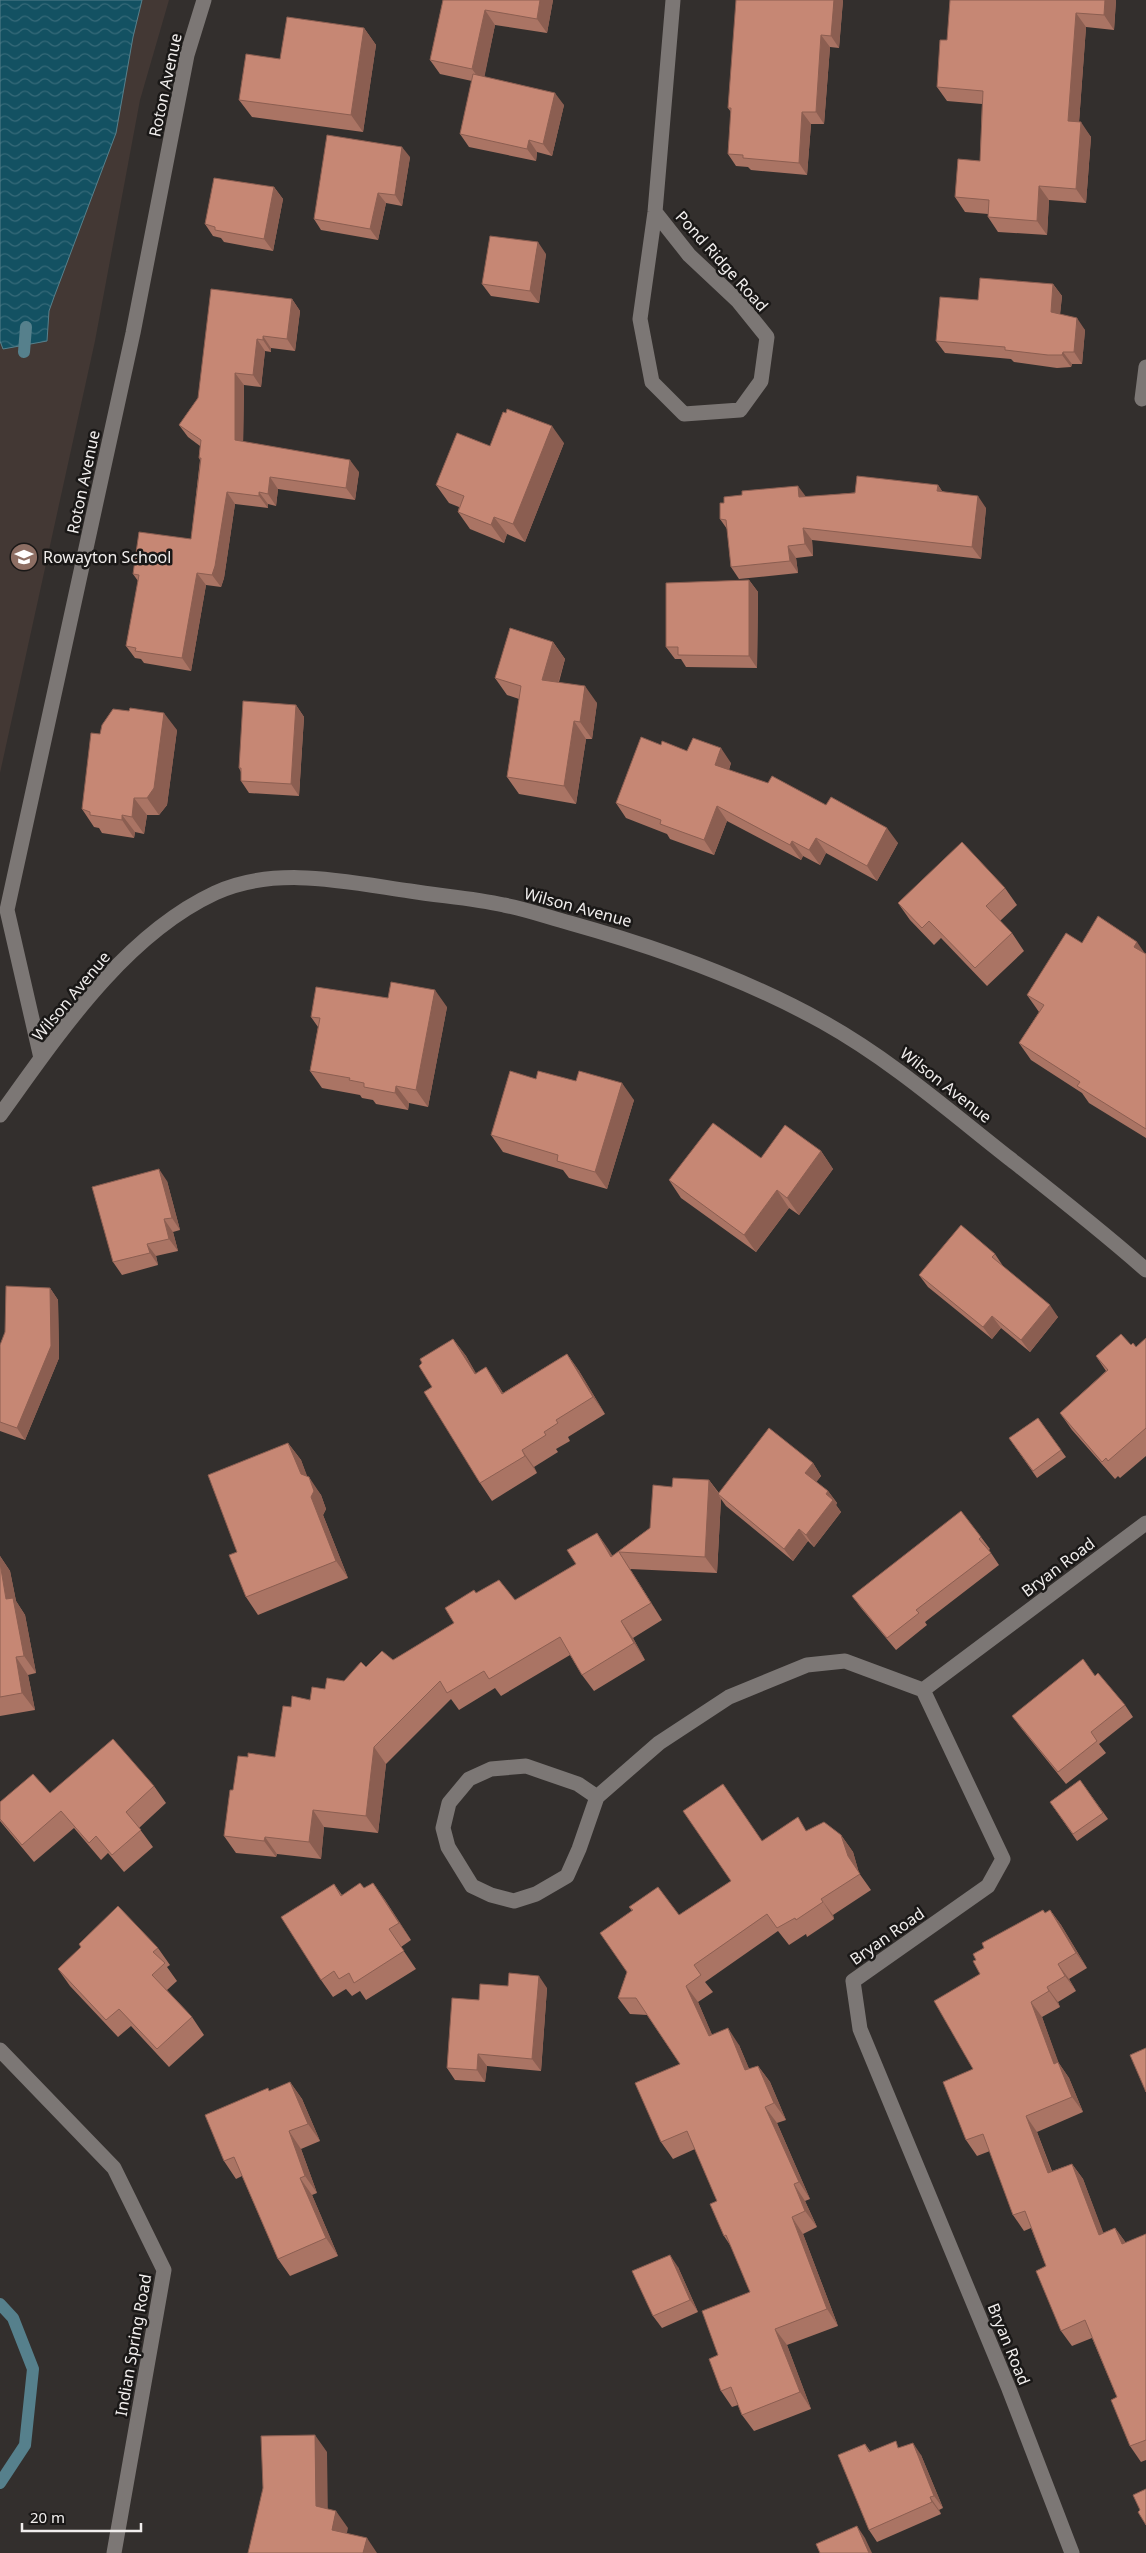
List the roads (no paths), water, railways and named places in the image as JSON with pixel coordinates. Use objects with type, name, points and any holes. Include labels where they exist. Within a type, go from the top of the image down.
[{"type":"street","name":"Roton Avenue","points":[[41,1058],[8,910],[131,343],[187,55],[204,0]]},
{"type":"street","name":"Pond Ridge Road","points":[[656,212],[689,254],[738,301],[767,337],[762,381],[740,410],[684,414],[652,382],[640,319],[656,212],[673,0]]},
{"type":"street","points":[[1142,399],[1146,367]]},
{"type":"street","name":"Wilson Avenue","points":[[0,1115],[41,1058],[114,968],[177,915],[217,892],[258,880],[336,880],[504,905],[645,944],[746,985],[821,1021],[886,1060],[1094,1223],[1146,1270]]},
{"type":"street","name":"Bryan Road","points":[[1072,2553],[1009,2389],[860,2029],[853,1981],[988,1886],[1003,1859],[923,1690],[1146,1523]]},
{"type":"street","points":[[597,1797],[570,1780],[526,1766],[491,1770],[469,1779],[448,1803],[443,1828],[448,1847],[472,1886],[491,1895],[514,1900],[536,1894],[567,1876],[579,1849],[597,1797],[659,1743],[729,1697],[807,1665],[845,1660],[923,1690]]},
{"type":"street","name":"Indian Spring Road","points":[[0,2050],[114,2168],[164,2270],[114,2553]]},
{"type":"water","points":[[0,0],[142,0],[133,37],[116,133],[49,311],[47,341],[3,349],[0,341]]},
{"type":"waterway","points":[[24,352],[26,327]]},
{"type":"waterway","points":[[0,2304],[13,2318],[33,2369],[25,2445],[0,2483]]},
{"type":"place","name":"Rowayton School","points":[[24,557]]}]
